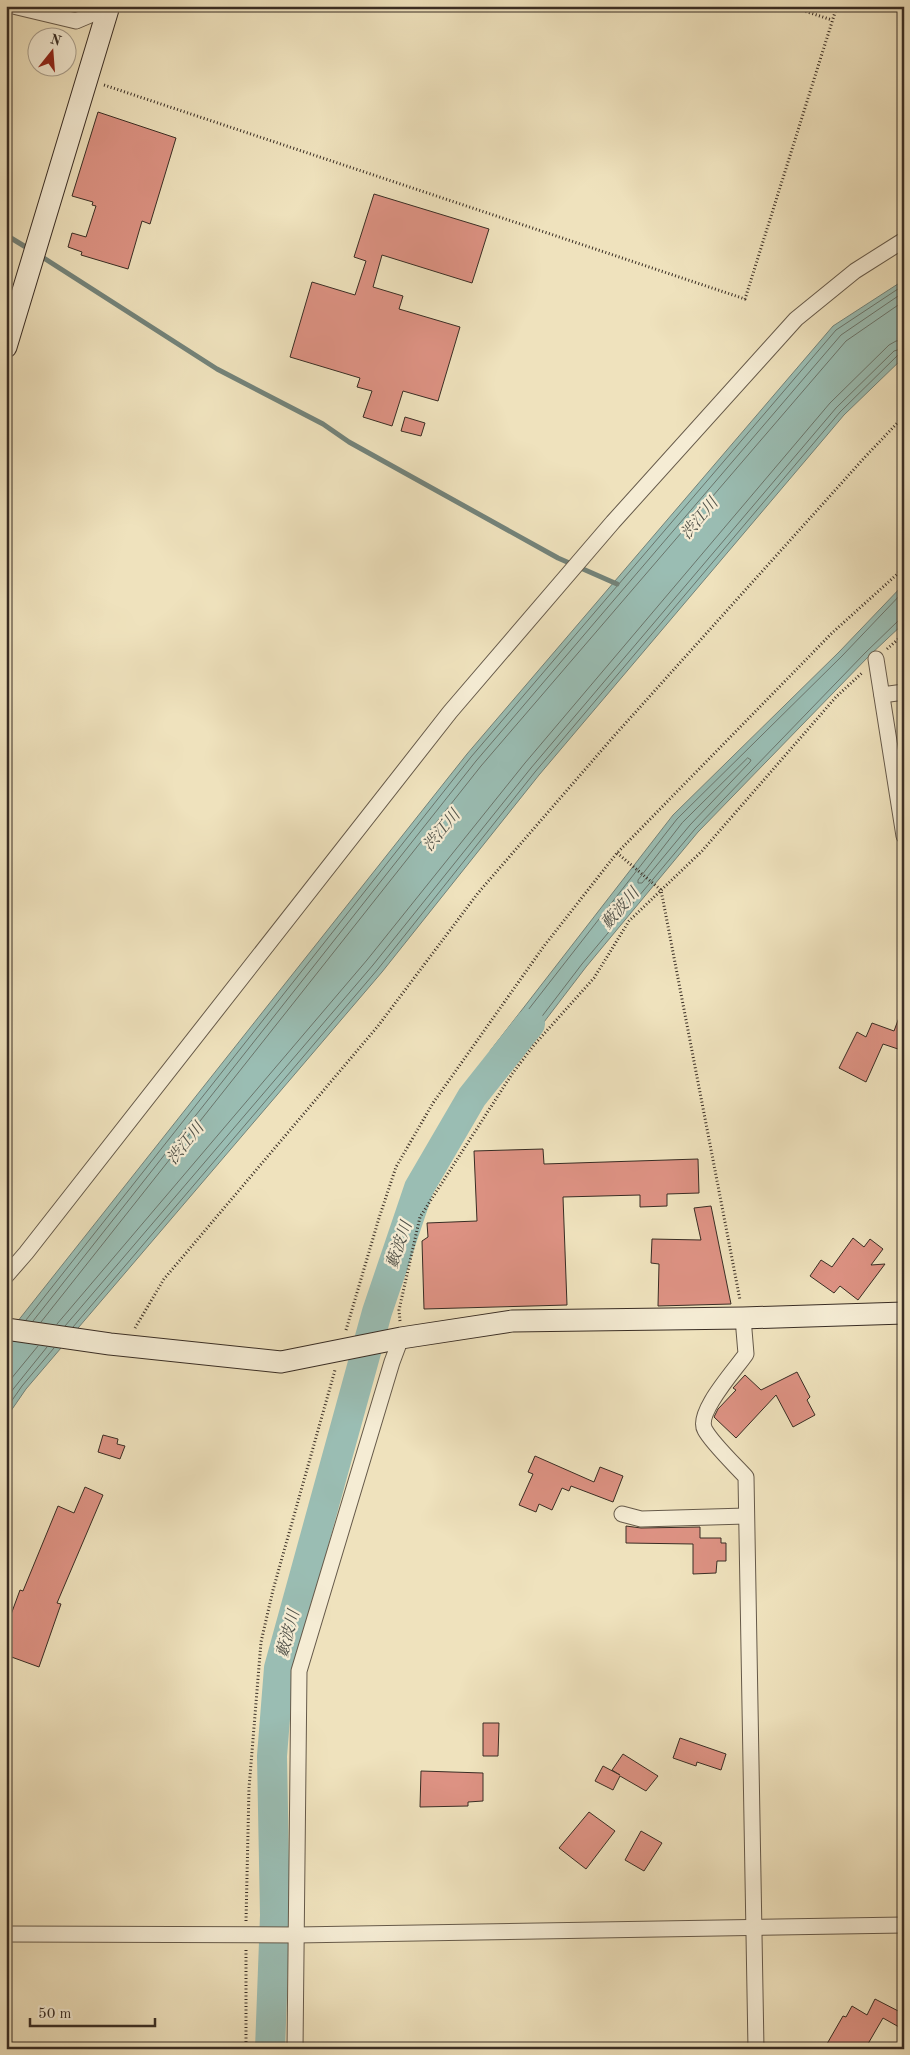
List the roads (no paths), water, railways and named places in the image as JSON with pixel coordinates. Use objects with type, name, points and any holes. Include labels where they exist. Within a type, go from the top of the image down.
[{"type":"street","points":[[12,6],[76,21],[109,6]]},
{"type":"street","points":[[6,347],[109,6]]},
{"type":"street","points":[[6,1276],[26,1254],[444,719],[613,522],[796,318],[855,271],[904,240]]},
{"type":"street","points":[[876,659],[904,836]]},
{"type":"street","points":[[882,695],[904,692]]},
{"type":"street","points":[[6,1329],[119,1345],[281,1362],[395,1340],[512,1321],[743,1318],[904,1313]]},
{"type":"street","points":[[743,1318],[746,1354],[714,1398],[704,1416],[704,1429],[746,1477],[756,2049]]},
{"type":"street","points":[[295,2049],[299,1671],[392,1362],[395,1340]]},
{"type":"street","points":[[622,1514],[641,1519],[746,1516]]},
{"type":"street","points":[[6,1934],[296,1934],[904,1925]]},
{"type":"water","name":"渋江川","points":[[904,280],[904,357],[844,415],[539,775],[382,972],[26,1389],[6,1418],[6,1336],[467,754],[833,326]]},
{"type":"water","points":[[904,584],[904,623],[869,656],[698,832],[586,967],[515,1060],[490,1051],[673,815],[839,652]]},
{"type":"waterway","points":[[6,235],[29,249]]},
{"type":"waterway","points":[[39,255],[217,369],[323,424],[349,442],[558,558],[617,584]]},
{"type":"waterway","name":"藪波川","points":[[270,2049],[275,1915],[272,1756],[279,1668],[377,1312],[419,1188],[472,1097],[530,1024]]}]
